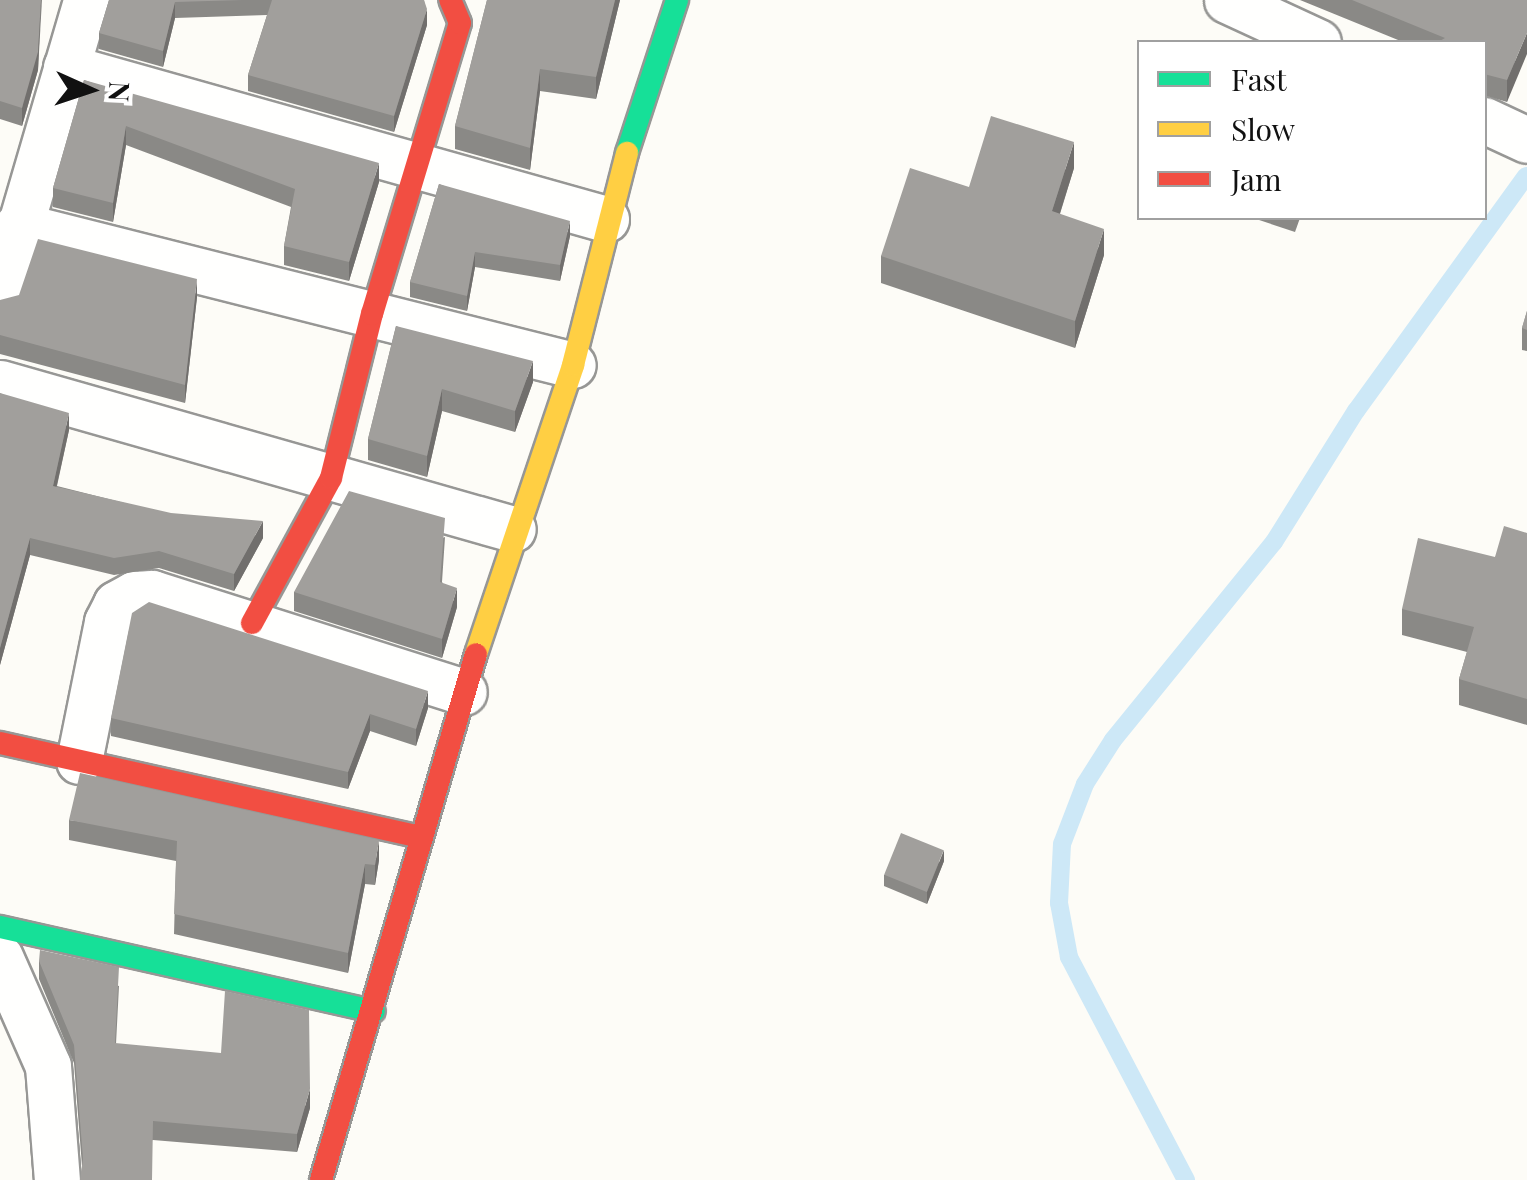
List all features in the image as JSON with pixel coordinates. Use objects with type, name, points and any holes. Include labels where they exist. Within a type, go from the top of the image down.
[{"type":"street","points":[[0,294],[86,0]]},
{"type":"street","points":[[252,624],[331,478],[372,314],[460,23],[450,0]]},
{"type":"street","points":[[321,1180],[374,1011],[419,837],[513,530],[573,365],[606,219],[677,0]]},
{"type":"street","points":[[1226,0],[1314,40]]},
{"type":"street","points":[[66,66],[606,219]]},
{"type":"street","points":[[1487,121],[1527,140]]},
{"type":"street","points":[[18,225],[573,365]]},
{"type":"street","points":[[0,384],[513,530]]},
{"type":"street","points":[[79,761],[116,604],[152,593],[464,692]]},
{"type":"street","points":[[0,743],[419,837]]},
{"type":"street","points":[[0,927],[374,1011]]},
{"type":"street","points":[[0,957],[48,1066],[58,1180]]},
{"type":"building","points":[[0,0],[41,0],[38,52],[22,108],[0,101]]},
{"type":"building","points":[[109,0],[242,0],[175,2],[163,51],[99,33]]},
{"type":"building","points":[[272,0],[424,0],[427,9],[394,116],[248,75]]},
{"type":"building","points":[[487,0],[615,0],[596,77],[540,69],[530,148],[455,126]]},
{"type":"building","points":[[1352,0],[1527,0],[1527,33],[1507,80],[1487,75],[1487,40],[1442,40],[1445,38]]},
{"type":"building","points":[[84,80],[379,163],[349,262],[284,246],[295,189],[126,126],[113,203],[53,188]]},
{"type":"building","points":[[991,116],[1074,142],[1052,211],[1104,229],[1075,321],[881,256],[910,168],[969,187]]},
{"type":"building","points":[[439,184],[570,221],[560,265],[475,252],[467,296],[410,282]]},
{"type":"building","points":[[38,239],[197,279],[185,385],[0,335],[0,300],[19,295]]},
{"type":"building","points":[[396,326],[533,361],[515,411],[442,389],[427,456],[368,439]]},
{"type":"building","points":[[0,393],[69,413],[53,486],[171,513],[263,521],[234,574],[159,551],[114,558],[30,538],[0,648]]},
{"type":"building","points":[[349,491],[445,518],[440,582],[457,588],[442,639],[294,592]]},
{"type":"building","points":[[1504,526],[1527,533],[1527,699],[1459,679],[1474,627],[1402,609],[1418,538],[1495,557]]},
{"type":"building","points":[[149,602],[428,691],[416,729],[370,714],[348,772],[111,718],[132,613]]},
{"type":"building","points":[[80,773],[379,840],[375,865],[365,864],[348,953],[174,914],[177,841],[69,820]]},
{"type":"building","points":[[901,833],[944,850],[927,892],[884,875]]},
{"type":"building","points":[[40,950],[119,967],[115,1043],[221,1053],[225,991],[309,1010],[310,1089],[297,1134],[153,1121],[152,1180],[80,1180],[83,1159],[74,1045],[39,961]]},
{"type":"waterway","points":[[1186,1180],[1069,957],[1059,903],[1062,844],[1085,784],[1113,740],[1274,542],[1356,411],[1526,176]]},
{"type":"traffic: fast","points":[[627,153],[677,0]]},
{"type":"traffic: fast","points":[[0,927],[374,1011]]},
{"type":"traffic: slow","points":[[476,654],[573,365],[627,153]]},
{"type":"traffic: jam","points":[[252,623],[331,478],[372,314],[460,23],[450,0]]},
{"type":"traffic: jam","points":[[321,1180],[476,654]]},
{"type":"traffic: jam","points":[[0,743],[419,837]]}]
